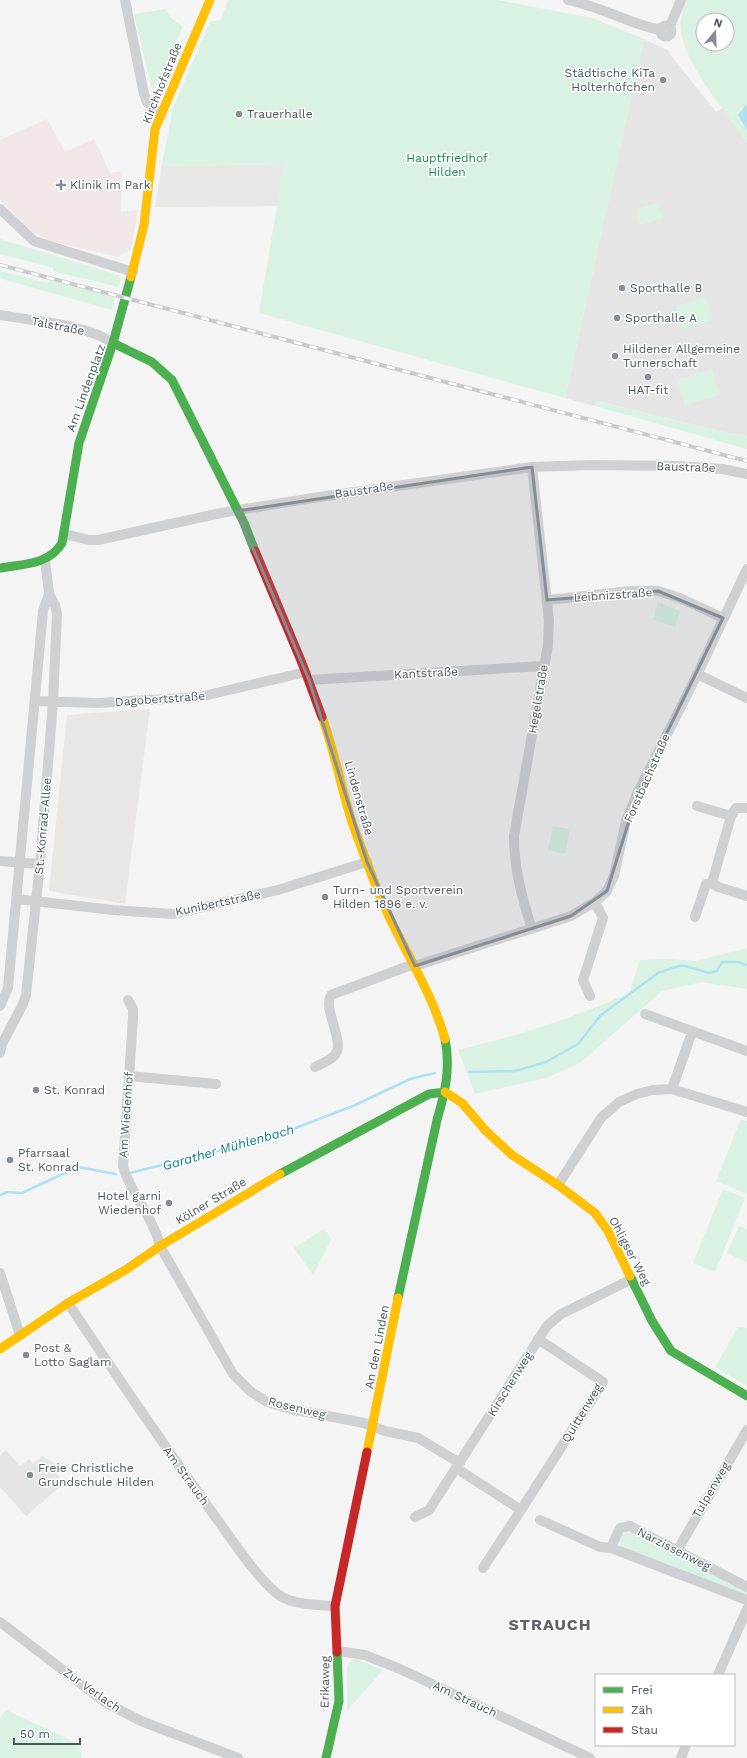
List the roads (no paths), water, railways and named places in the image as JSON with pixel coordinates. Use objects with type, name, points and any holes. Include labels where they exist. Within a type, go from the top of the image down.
[{"type":"street","points":[[125,0],[144,94],[147,102],[160,113]]},
{"type":"street","name":"Kirchhofstraße","points":[[113,343],[144,226],[155,129],[160,113],[210,0]]},
{"type":"street","points":[[568,0],[600,9],[649,28],[665,28],[681,0]]},
{"type":"street","points":[[0,210],[34,242],[133,272]]},
{"type":"street","name":"Talstraße","points":[[0,315],[79,328],[102,336],[113,343]]},
{"type":"street","name":"Am Lindenplatz","points":[[64,534],[78,448],[113,343],[157,364],[172,380],[237,510]]},
{"type":"street","name":"Baustraße","points":[[64,534],[89,540],[98,540],[153,526],[237,510],[532,467],[585,465],[678,466],[723,469],[747,474]]},
{"type":"street","name":"Hegelstraße","points":[[532,467],[547,600],[548,644],[514,836],[518,884],[532,929]]},
{"type":"street","name":"Lindenstraße","points":[[237,510],[244,523],[307,676],[331,742],[353,824],[382,900],[415,965],[436,1012],[445,1040],[448,1065],[445,1092]]},
{"type":"street","points":[[0,568],[50,558],[58,550],[64,534]]},
{"type":"street","name":"St.-Konrad-Allee","points":[[0,1053],[2,1044],[25,999],[40,864],[53,702],[57,614],[55,605],[49,594],[45,560]]},
{"type":"street","name":"Forstbachstraße","points":[[315,1067],[333,1057],[338,1047],[329,1004],[331,995],[415,965],[571,916],[595,902],[607,891],[614,876],[626,821],[638,792],[747,569]]},
{"type":"street","name":"Leibnizstraße","points":[[547,600],[631,591],[658,591],[680,598],[723,618]]},
{"type":"street","name":"St.-Konrad-Allee","points":[[0,1006],[8,988],[43,611],[49,594]]},
{"type":"street","name":"Kantstraße","points":[[307,676],[543,666]]},
{"type":"street","points":[[697,674],[747,698]]},
{"type":"street","name":"Dagobertstraße","points":[[35,701],[98,703],[199,697],[307,676]]},
{"type":"street","points":[[696,806],[731,816]]},
{"type":"street","points":[[712,883],[731,816],[736,808],[747,808]]},
{"type":"street","points":[[0,861],[40,864]]},
{"type":"street","name":"Kunibertstraße","points":[[17,899],[173,914],[278,890],[367,862]]},
{"type":"street","points":[[695,917],[706,884],[712,883],[718,887],[747,896]]},
{"type":"street","points":[[590,996],[584,980],[603,918],[595,902]]},
{"type":"street","name":"Am Wiedenhof","points":[[128,1000],[133,1009],[133,1018],[123,1167],[128,1183],[156,1230],[160,1246]]},
{"type":"street","points":[[645,1014],[692,1032],[747,1050]]},
{"type":"street","points":[[672,1089],[692,1032]]},
{"type":"street","points":[[129,1076],[216,1084]]},
{"type":"street","points":[[558,1184],[601,1118],[619,1102],[653,1090],[672,1089],[747,1112]]},
{"type":"street","name":"Ohligser Weg","points":[[445,1092],[462,1103],[486,1131],[512,1155],[558,1184],[595,1213],[608,1231],[652,1321],[671,1351],[747,1396]]},
{"type":"street","name":"Kölner Straße","points":[[1,1344],[20,1335],[68,1303],[127,1269],[160,1246],[267,1181],[429,1094],[445,1092]]},
{"type":"street","name":"An den Linden","points":[[335,1606],[351,1521],[373,1426],[409,1246],[437,1120],[445,1092]]},
{"type":"street","name":"Rosenweg","points":[[160,1246],[233,1374],[250,1391],[267,1402],[291,1409],[364,1423],[385,1431],[423,1440],[458,1465]]},
{"type":"street","points":[[0,1274],[20,1335]]},
{"type":"street","name":"Kirschenweg","points":[[415,1517],[429,1510],[547,1326],[561,1314],[632,1279]]},
{"type":"street","name":"Am Strauch","points":[[68,1303],[143,1416],[234,1542],[269,1587],[283,1598],[297,1602],[335,1606]]},
{"type":"street","name":"Quittenweg","points":[[484,1568],[603,1382],[538,1339]]},
{"type":"street","name":"Tulpenweg","points":[[677,1551],[747,1430]]},
{"type":"street","points":[[458,1465],[521,1510]]},
{"type":"street","name":"Narzissenweg","points":[[540,1520],[600,1547],[611,1548],[747,1600]]},
{"type":"street","name":"Narzissenweg","points":[[611,1548],[620,1528],[630,1526],[747,1587]]},
{"type":"street","name":"Erikaweg","points":[[326,1758],[338,1712],[339,1679],[335,1606]]},
{"type":"street","points":[[718,1674],[747,1609]]},
{"type":"street","name":"Zur Verlach","points":[[0,1622],[106,1703],[141,1721],[238,1758]]},
{"type":"street","name":"Am Strauch","points":[[338,1651],[365,1655],[400,1669],[590,1758]]},
{"type":"street","points":[[681,1758],[686,1746]]},
{"type":"water","points":[[747,104],[747,130],[738,115]]},
{"type":"waterway","name":"Garather Mühlenbach","points":[[470,1072],[515,1071],[546,1062],[578,1044],[601,1015],[658,973],[679,966],[686,966],[709,973],[717,971],[722,962],[738,962],[747,965]]},
{"type":"waterway","name":"Garather Mühlenbach","points":[[130,1173],[269,1138],[353,1106],[410,1079],[435,1073]]},
{"type":"waterway","name":"Garather Mühlenbach","points":[[0,1195],[7,1192],[22,1193],[78,1167],[116,1174]]},
{"type":"railway","points":[[0,265],[747,461]]},
{"type":"place","name":"Städtische KiTa Holterhöfchen","points":[[663,80]]},
{"type":"place","name":"Trauerhalle","points":[[239,114]]},
{"type":"place","name":"Klinik im Park","points":[[61,185]]},
{"type":"place","name":"Sporthalle B","points":[[622,288]]},
{"type":"place","name":"Sporthalle A","points":[[617,318]]},
{"type":"place","name":"Hildener Allgemeine Turnerschaft","points":[[615,356]]},
{"type":"place","name":"HAT-fit","points":[[648,377]]},
{"type":"place","name":"Turn- und Sportverein Hilden 1896 e. v.","points":[[325,897]]},
{"type":"place","name":"St. Konrad","points":[[36,1090]]},
{"type":"place","name":"Pfarrsaal St. Konrad","points":[[10,1160]]},
{"type":"place","name":"Hotel garni Wiedenhof","points":[[169,1203]]},
{"type":"place","name":"Post & Lotto Saglam","points":[[26,1355]]},
{"type":"place","name":"Freie Christliche Grundschule Hilden","points":[[30,1475]]},
{"type":"district","name":"STRAUCH","points":[[550,1624]]},
{"type":"park label","name":"Hauptfriedhof Hilden","points":[[447,165]]}]
